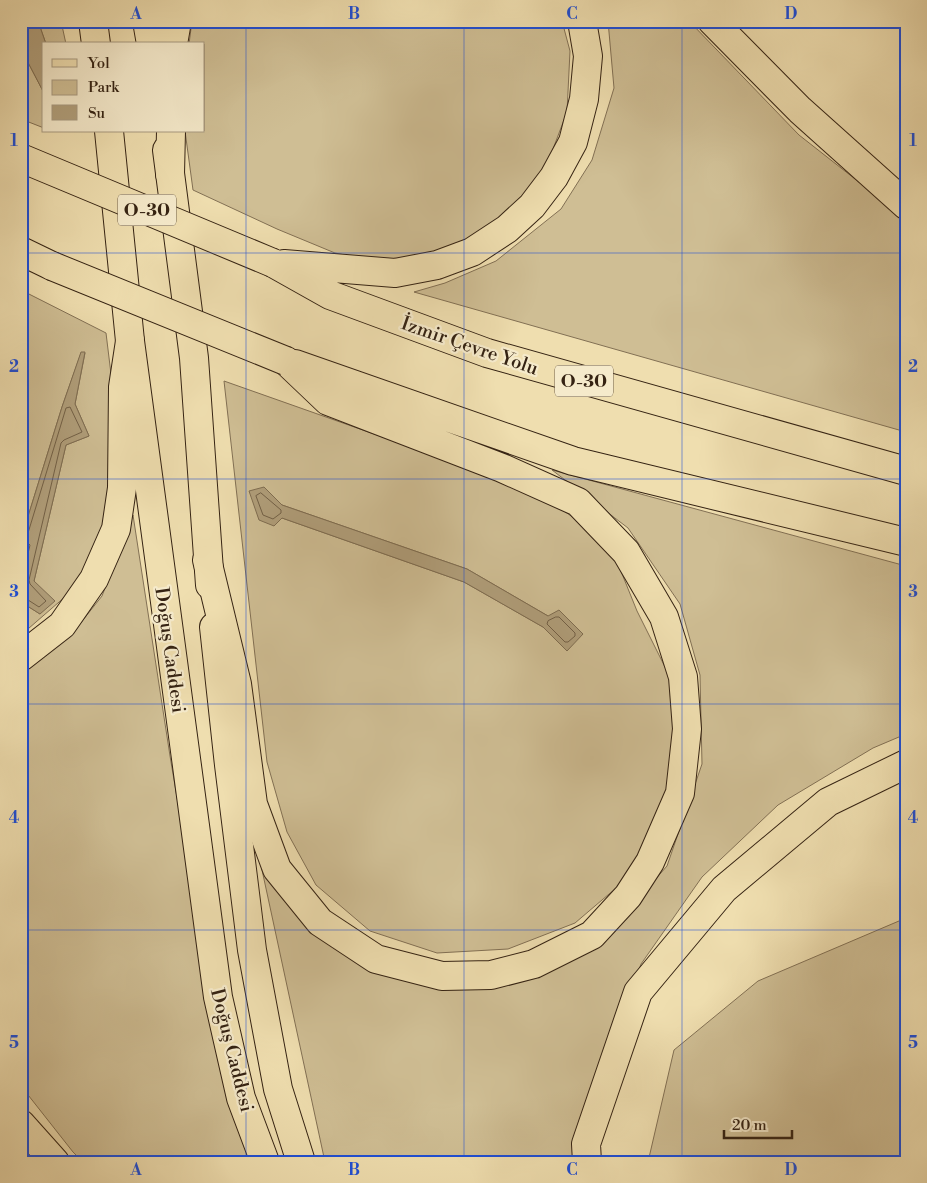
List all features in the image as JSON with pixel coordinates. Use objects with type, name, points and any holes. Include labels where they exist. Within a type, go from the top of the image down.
[{"type":"main road","points":[[93,21],[96,42]]},
{"type":"main road","points":[[147,21],[151,42]]},
{"type":"main road","points":[[173,42],[177,21]]},
{"type":"main road","points":[[273,263],[395,273],[437,265],[472,252],[507,229],[532,206],[543,192],[554,177],[573,142],[584,99],[588,56],[582,21]]},
{"type":"main road","points":[[712,21],[800,110],[906,205]]},
{"type":"main road","name":"Doğuş Caddesi","points":[[109,132],[130,341],[218,997],[241,1098],[265,1162]]},
{"type":"main road","name":"Doğuş Caddesi","points":[[164,132],[194,358],[208,560],[228,765],[252,950],[278,1090],[301,1162]]},
{"type":"main road","points":[[170,174],[171,132]]},
{"type":"main road","name":"O-30","points":[[21,158],[273,263]]},
{"type":"main road","points":[[21,251],[52,266],[286,361],[573,461],[906,542]]},
{"type":"main road","name":"İzmir Çevre Yolu","points":[[273,263],[330,295],[487,353],[906,471]]},
{"type":"main road","points":[[21,272],[52,266]]},
{"type":"main road","points":[[21,657],[62,625],[94,579],[116,529],[122,488],[123,387],[130,341]]},
{"type":"main road","points":[[208,560],[236,684],[253,804],[277,869],[320,922],[376,959],[442,976],[491,975],[534,964],[592,935],[628,896],[650,862],[680,793],[687,729],[683,677],[664,617],[626,552],[578,502],[502,468],[328,401],[286,361]]},
{"type":"main road","points":[[587,1162],[586,1144],[638,992],[724,889],[828,802],[906,764]]},
{"type":"main road","points":[[21,1124],[55,1162]]},
{"type":"green space","points":[[38,21],[61,21],[66,42],[45,42]]},
{"type":"green space","points":[[192,21],[562,21],[570,51],[567,112],[545,170],[506,217],[454,250],[394,265],[335,253],[277,229],[193,190],[185,132],[205,132],[205,42],[189,42]]},
{"type":"green space","points":[[608,21],[689,21],[799,135],[906,219],[906,432],[414,292],[445,283],[496,261],[561,209],[592,160],[614,88]]},
{"type":"green space","points":[[21,49],[42,89],[42,127],[21,119]]},
{"type":"green space","points":[[21,290],[106,333],[111,374],[109,505],[101,537],[85,568],[66,596],[21,635],[21,602],[40,614],[34,581],[66,445],[89,436],[75,404],[85,353],[81,353],[62,407],[21,539]]},
{"type":"green space","points":[[224,381],[541,495],[587,527],[616,559],[637,611],[669,675],[679,746],[665,815],[629,877],[575,923],[508,949],[437,953],[370,931],[316,885],[287,832],[267,762]],"holes":[[[264,487],[282,505],[467,569],[548,616],[567,650],[543,627],[464,582],[282,518],[274,526]]]},
{"type":"green space","points":[[552,470],[906,566],[906,734],[873,748],[778,805],[702,877],[641,964],[575,1145],[574,1162],[325,1162],[259,856],[321,934],[495,988],[603,939],[667,866],[702,764],[700,675],[680,604],[628,528]]},
{"type":"green space","points":[[133,515],[170,756],[226,1088],[257,1162],[83,1162],[21,1086],[21,671],[79,625],[102,596]]},
{"type":"green space","points":[[906,918],[906,1162],[648,1162],[674,1050],[758,981]]},
{"type":"water","points":[[21,21],[38,21],[45,42],[42,42],[42,89],[21,49]]},
{"type":"water","points":[[81,352],[85,352],[75,404],[89,436],[66,445],[34,581],[55,601],[40,614],[21,602],[21,539]]},
{"type":"water","points":[[264,487],[282,505],[467,569],[548,616],[559,610],[583,634],[567,651],[543,627],[464,582],[282,518],[274,526],[259,520],[249,491]]}]
